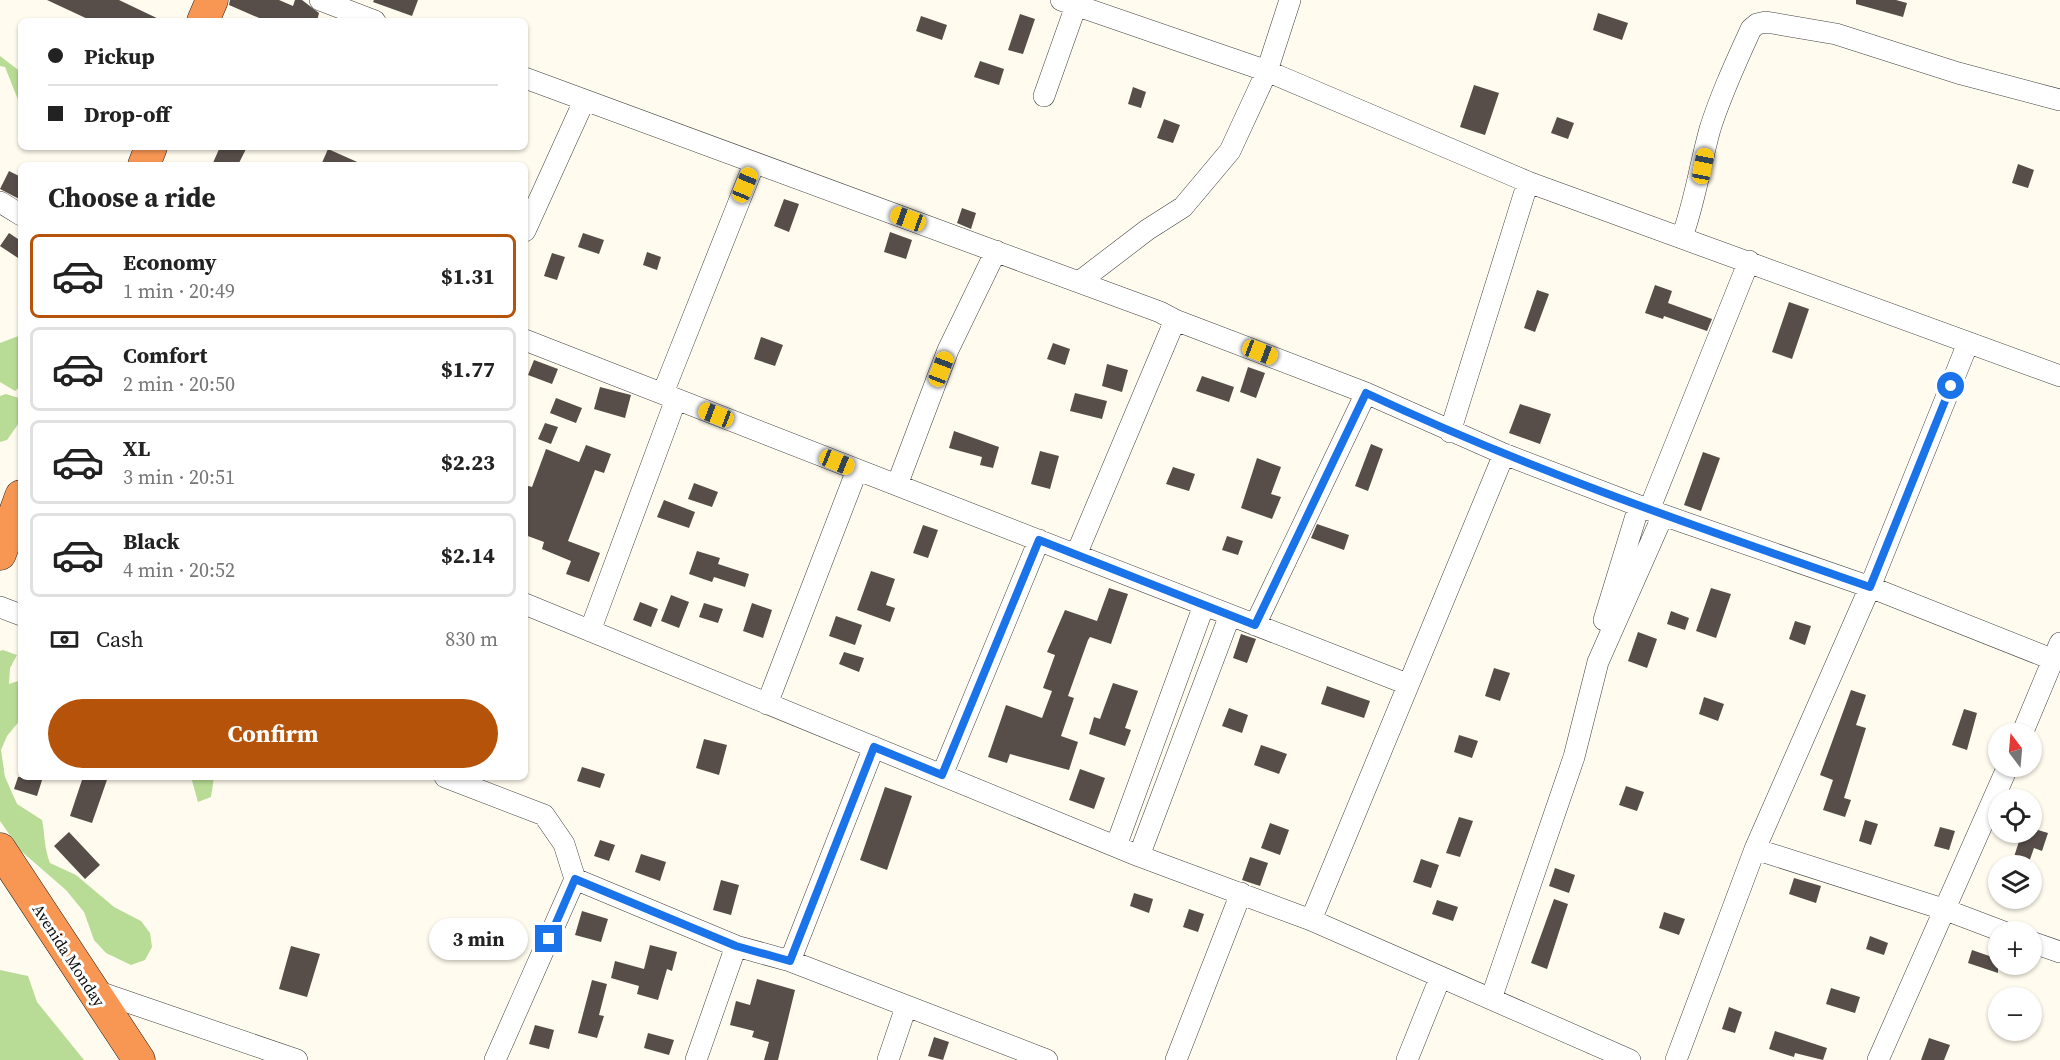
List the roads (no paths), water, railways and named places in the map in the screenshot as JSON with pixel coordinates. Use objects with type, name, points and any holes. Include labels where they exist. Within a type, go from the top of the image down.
[{"type":"highway","points":[[204,18],[212,0]]},
{"type":"highway","points":[[2,539],[18,503]]},
{"type":"highway","name":"Avenida Monday","points":[[0,849],[139,1060]]},
{"type":"street","points":[[320,0],[367,18]]},
{"type":"street","points":[[1080,282],[1147,230],[1183,207],[1230,151],[1267,71],[1290,0]]},
{"type":"street","points":[[1044,96],[1071,2],[1267,71],[1528,182],[2060,376]]},
{"type":"street","points":[[1682,237],[1694,203],[1710,131],[1723,89],[1751,29],[1757,24],[1766,22],[1836,34],[1958,73],[2060,100]]},
{"type":"street","points":[[528,79],[1160,312],[1175,320],[1366,393],[1504,454],[1650,510],[2057,651],[2027,723]]},
{"type":"street","points":[[528,224],[584,101]]},
{"type":"street","points":[[590,631],[669,396],[754,164]]},
{"type":"street","points":[[1450,432],[1528,182]]},
{"type":"street","points":[[0,202],[18,213]]},
{"type":"street","points":[[897,485],[948,350],[996,251]]},
{"type":"street","points":[[1491,999],[1574,757],[1598,662],[1597,647],[1749,261]]},
{"type":"street","points":[[1076,555],[1175,320]]},
{"type":"street","points":[[528,341],[1407,684]]},
{"type":"street","points":[[1676,1060],[1755,849],[1870,587],[1968,343]]},
{"type":"street","points":[[1255,625],[1366,393]]},
{"type":"street","points":[[1311,920],[1504,454]]},
{"type":"street","points":[[767,704],[857,470]]},
{"type":"street","points":[[942,775],[1039,540]]},
{"type":"street","points":[[528,605],[1139,856],[1311,920],[1623,1059]]},
{"type":"street","points":[[1116,846],[1204,605]]},
{"type":"street","points":[[0,607],[18,614]]},
{"type":"street","points":[[1139,856],[1230,615]]},
{"type":"street","points":[[790,961],[874,747]]},
{"type":"street","points":[[1878,1060],[2003,777]]},
{"type":"street","points":[[453,780],[544,815],[564,844],[575,879],[495,1060]]},
{"type":"street","points":[[1755,849],[1946,910],[1988,926]]},
{"type":"street","points":[[575,879],[736,946],[790,961],[1047,1060]]},
{"type":"street","points":[[1176,1060],[1241,893]]},
{"type":"street","points":[[696,1060],[736,946]]},
{"type":"street","points":[[2042,946],[2060,952]]},
{"type":"street","points":[[1407,1060],[1440,978]]},
{"type":"street","points":[[93,990],[297,1060]]},
{"type":"street","points":[[888,1060],[906,1007]]}]
